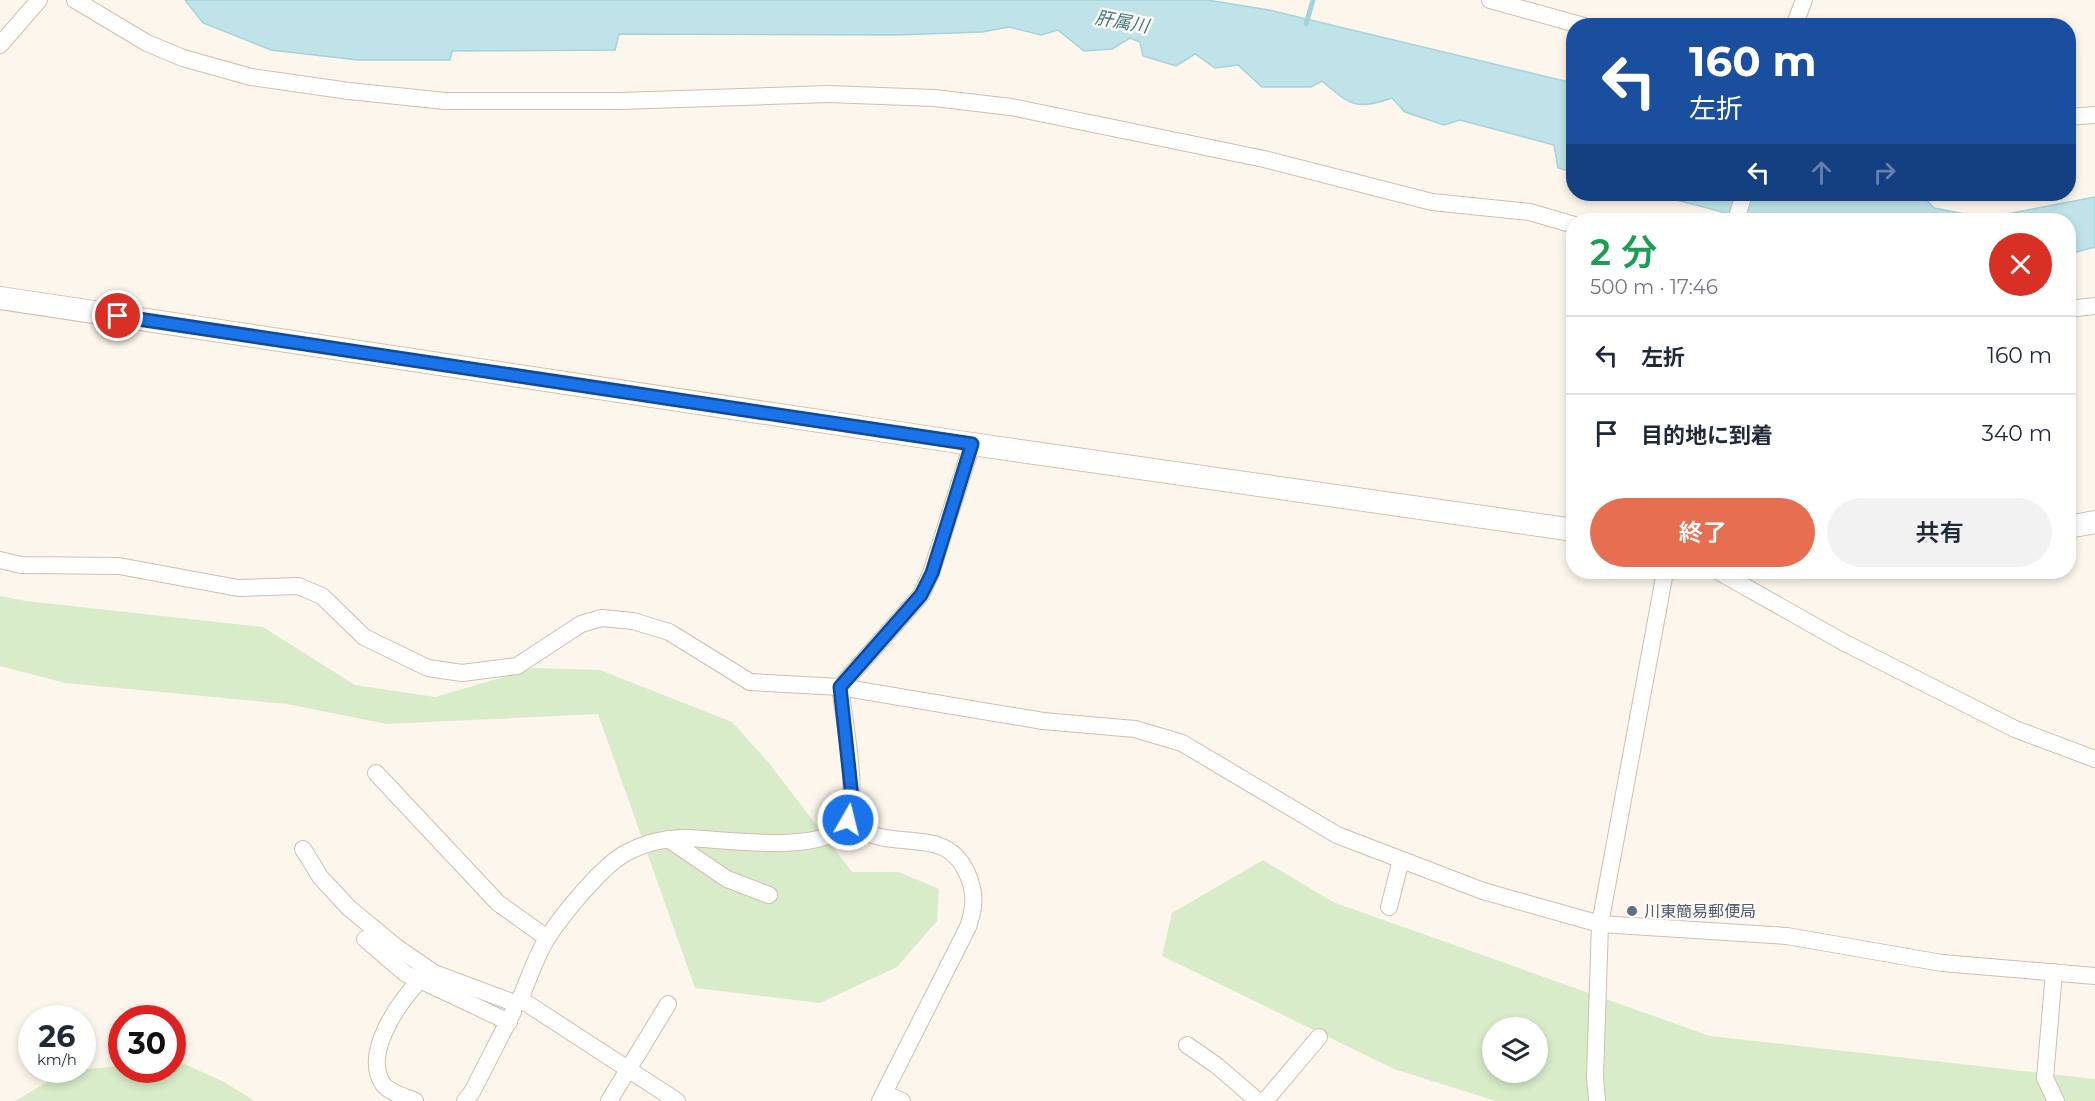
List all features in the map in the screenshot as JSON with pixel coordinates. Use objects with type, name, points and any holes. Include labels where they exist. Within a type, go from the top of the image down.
[{"type":"street","points":[[0,45],[39,0]]},
{"type":"street","points":[[75,0],[183,58],[262,79],[349,91],[445,100],[619,101],[828,94],[967,102],[1011,107],[1264,159],[1432,202],[1530,212],[1566,223]]},
{"type":"street","points":[[1490,0],[1566,21]]},
{"type":"street","points":[[1797,18],[1804,0]]},
{"type":"street","points":[[2076,116],[2095,115]]},
{"type":"street","points":[[0,298],[972,444],[1566,529]]},
{"type":"street","points":[[2076,308],[2095,306]]},
{"type":"street","points":[[465,1101],[509,1022],[547,938],[603,871],[626,853],[655,840],[668,839],[809,843],[832,835],[848,820],[852,797],[840,687],[921,595],[932,573],[972,444]]},
{"type":"street","points":[[2076,526],[2095,522]]},
{"type":"street","points":[[0,560],[21,565],[119,566],[238,588],[298,586],[322,596],[364,637],[429,668],[462,673],[518,666],[581,624],[602,618],[633,621],[669,632],[750,682],[840,687],[1043,721],[1135,729],[1182,743],[1337,835],[1483,891],[1600,924],[1787,936],[1942,963],[2095,976]]},
{"type":"street","points":[[1597,1101],[1595,1077],[1600,924],[1664,579]]},
{"type":"street","points":[[1731,579],[1845,643],[2015,729],[2095,759]]},
{"type":"street","points":[[375,773],[498,903],[547,938]]},
{"type":"street","points":[[848,820],[873,836],[940,845],[954,852],[964,865],[975,906],[968,927],[883,1097],[902,1101]]},
{"type":"street","points":[[668,839],[728,879],[769,895]]},
{"type":"street","points":[[303,849],[328,886],[349,908],[395,946],[434,973],[519,1002],[677,1101]]},
{"type":"street","points":[[1389,907],[1401,860]]},
{"type":"street","points":[[365,939],[406,974],[509,1022]]},
{"type":"street","points":[[2054,972],[2045,1078],[2056,1101]]},
{"type":"street","points":[[415,1101],[384,1086],[379,1075],[378,1058],[385,1029],[399,1002],[420,980]]},
{"type":"street","points":[[609,1101],[630,1070],[668,1004]]},
{"type":"street","points":[[1265,1101],[1319,1037]]},
{"type":"street","points":[[1188,1045],[1216,1065],[1258,1101]]},
{"type":"green space","points":[[0,596],[26,601],[263,627],[355,685],[435,697],[534,668],[600,670],[732,722],[769,763],[852,872],[899,872],[939,889],[937,921],[897,967],[820,1003],[695,988],[598,714],[387,724],[287,704],[65,683],[0,666]]},
{"type":"green space","points":[[1263,860],[1333,902],[1710,1036],[2095,1079],[2095,1101],[1496,1101],[1394,1069],[1162,956],[1172,913]]},
{"type":"green space","points":[[186,1065],[224,1082],[255,1101],[15,1101],[46,1083],[96,1083],[96,1068],[108,1067],[108,1083],[186,1083]]},
{"type":"water","name":"肝属川","points":[[185,0],[1207,0],[1269,10],[1566,81],[1566,170],[1558,168],[1554,145],[1460,120],[1444,125],[1405,112],[1392,98],[1361,105],[1340,96],[1322,81],[1311,87],[1262,87],[1238,65],[1215,68],[1195,54],[1176,66],[1143,56],[1140,42],[1130,38],[1112,49],[1084,51],[1058,30],[1041,35],[1009,27],[982,32],[896,35],[619,34],[615,50],[452,51],[450,60],[358,60],[271,50],[203,23]]},
{"type":"water","points":[[2095,197],[2095,247],[2076,252],[2076,213],[2012,213]]},
{"type":"water","points":[[1680,201],[1928,201],[1934,208],[1960,213],[1727,213]]},
{"type":"waterway","points":[[1306,24],[1313,0]]},
{"type":"place","name":"川東簡易郵便局","points":[[1632,911]]},
{"type":"route","points":[[118,316],[972,444],[932,573],[921,595],[840,687],[852,797],[848,820]]}]
